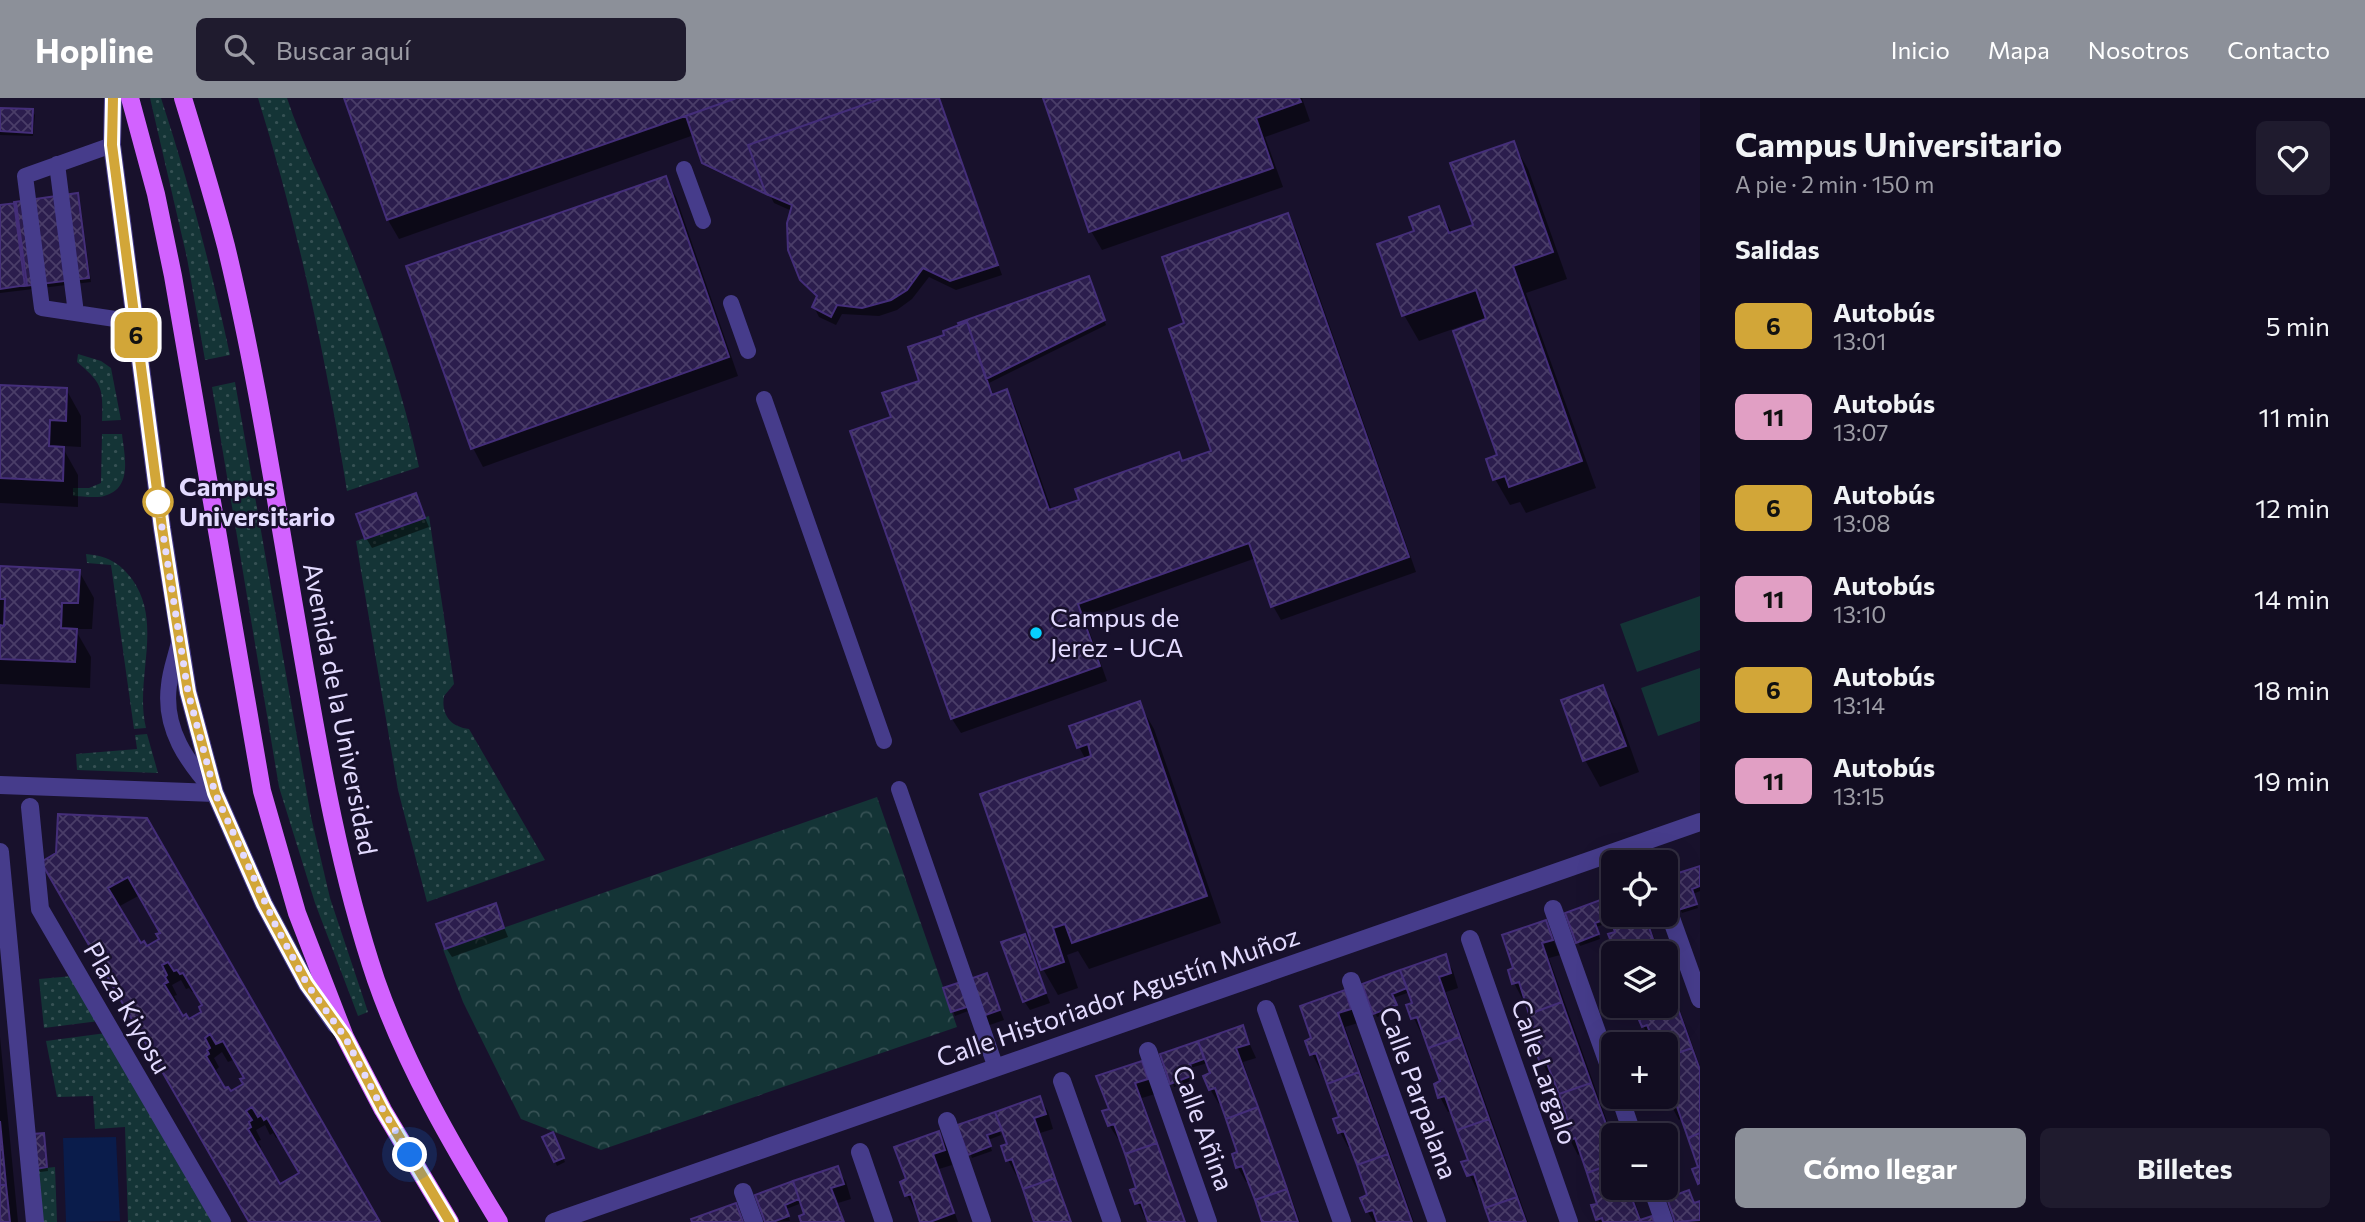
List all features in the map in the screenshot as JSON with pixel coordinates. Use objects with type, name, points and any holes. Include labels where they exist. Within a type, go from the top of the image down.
[{"type":"main road","points":[[130,98],[156,194],[173,276],[262,791],[297,913],[345,1037],[383,1110],[450,1222]]},
{"type":"main road","name":"Avenida de la Universidad","points":[[183,98],[206,171],[229,260],[255,388],[330,809],[349,892],[377,982],[405,1051],[452,1144],[499,1222]]},
{"type":"street","points":[[113,98],[112,145],[162,528],[188,692],[215,793],[264,904],[307,984],[345,1037]]},
{"type":"street","points":[[0,785],[215,793]]},
{"type":"street","name":"Plaza Kiyosu","points":[[30,807],[40,909],[222,1222]]},
{"type":"street","name":"Calle Historiador Agustín Muñoz","points":[[554,1222],[1700,822]]},
{"type":"street","points":[[0,852],[35,1222]]},
{"type":"street","points":[[1553,909],[1601,1044]]},
{"type":"street","points":[[1674,927],[1700,999]]},
{"type":"street","name":"Calle Largalo","points":[[1470,939],[1569,1222]]},
{"type":"street","name":"Calle Parpalana","points":[[1351,981],[1437,1222]]},
{"type":"street","points":[[1266,1009],[1342,1222]]},
{"type":"street","name":"Calle Añina","points":[[1147,1051],[1208,1222]]},
{"type":"street","points":[[1062,1081],[1112,1222]]},
{"type":"street","points":[[947,1121],[982,1222]]},
{"type":"street","points":[[860,1152],[884,1222]]},
{"type":"street","points":[[743,1192],[754,1222]]},
{"type":"street","points":[[1656,1200],[1664,1222]]},
{"type":"lane","points":[[112,145],[25,176],[41,308],[135,322]]},
{"type":"lane","points":[[57,164],[76,313]]},
{"type":"lane","points":[[684,169],[703,221]]},
{"type":"lane","points":[[731,303],[748,351]]},
{"type":"lane","points":[[764,399],[884,741]]},
{"type":"lane","points":[[899,789],[996,1068]]},
{"type":"green space","points":[[150,98],[161,98],[171,130],[199,226],[230,355],[205,360],[187,258]]},
{"type":"green space","points":[[258,98],[287,98],[374,312],[404,404],[419,467],[347,491],[310,293]]},
{"type":"green space","points":[[78,354],[101,361],[111,368],[121,420],[102,421],[100,387],[77,362]]},
{"type":"green space","points":[[235,382],[311,817],[330,898],[368,1012],[358,1016],[315,903],[279,787],[212,387]]},
{"type":"green space","points":[[102,434],[122,434],[125,469],[121,484],[115,491],[103,496],[73,496],[73,488],[89,488],[101,483]]},
{"type":"green space","points":[[429,516],[454,684],[444,696],[446,714],[457,726],[469,729],[545,860],[427,902],[398,790],[356,541]]},
{"type":"green space","points":[[86,554],[100,556],[117,564],[132,579],[141,596],[147,633],[143,690],[146,728],[134,729],[111,565],[87,563]]},
{"type":"green space","points":[[1700,596],[1700,650],[1637,672],[1620,624]]},
{"type":"green space","points":[[1700,668],[1700,721],[1658,736],[1641,688]]},
{"type":"green space","points":[[147,734],[158,773],[77,770],[76,754],[137,749],[135,735]]},
{"type":"green space","points":[[877,797],[957,1027],[601,1150],[521,1119],[463,1002],[443,949]]},
{"type":"green space","points":[[73,976],[99,1021],[44,1028],[39,979]]},
{"type":"green space","points":[[106,1033],[215,1222],[128,1222],[125,1127],[95,1129],[93,1096],[57,1097],[46,1041]]},
{"type":"green space","points":[[55,1167],[57,1222],[41,1222],[36,1169]]},
{"type":"water","points":[[116,1137],[120,1221],[66,1222],[63,1138]]},
{"type":"building","points":[[344,98],[733,98],[734,99],[387,220]]},
{"type":"building","points":[[736,98],[883,98],[748,145],[766,194],[702,163],[686,116]]},
{"type":"building","points":[[883,98],[939,98],[998,265],[950,281],[923,268],[907,290],[891,300],[862,308],[837,305],[831,317],[812,307],[817,296],[800,280],[788,250],[787,223],[792,205],[766,194],[748,145]]},
{"type":"building","points":[[1043,98],[1299,98],[1301,102],[1256,118],[1273,168],[1089,232]]},
{"type":"building","points":[[0,108],[33,109],[32,133],[0,131]]},
{"type":"building","points":[[1514,141],[1553,252],[1513,266],[1582,461],[1509,487],[1505,476],[1493,480],[1486,459],[1497,455],[1453,331],[1486,319],[1476,290],[1402,316],[1377,244],[1414,231],[1409,217],[1439,206],[1449,233],[1473,225],[1450,163]]},
{"type":"building","points":[[666,176],[729,357],[471,449],[406,266]]},
{"type":"building","points":[[78,193],[89,278],[25,286],[14,202]]},
{"type":"building","points":[[16,203],[27,285],[0,289],[0,205]]},
{"type":"building","points":[[1288,213],[1409,557],[1271,607],[1249,543],[1078,604],[1100,666],[951,719],[850,431],[891,417],[882,393],[919,381],[908,347],[944,335],[943,331],[967,322],[992,395],[1007,389],[1049,510],[1079,500],[1075,489],[1179,452],[1182,461],[1211,451],[1169,329],[1184,323],[1162,257]]},
{"type":"building","points":[[1089,276],[1105,320],[986,379],[967,322],[958,323]]},
{"type":"building","points":[[0,385],[67,388],[66,421],[50,420],[49,446],[64,447],[63,481],[0,478]]},
{"type":"building","points":[[416,493],[425,518],[365,539],[356,514]]},
{"type":"building","points":[[0,566],[80,570],[78,603],[62,603],[61,628],[77,629],[75,662],[0,659],[0,625],[4,626],[5,599],[0,599]]},
{"type":"building","points":[[1603,685],[1626,746],[1583,761],[1561,700]]},
{"type":"building","points":[[1140,701],[1207,896],[1072,943],[1065,924],[1053,928],[1064,962],[1041,970],[980,794],[1091,756],[1088,744],[1077,748],[1069,726]]},
{"type":"building","points":[[58,814],[147,818],[380,1222],[249,1222],[41,862],[56,853]],"holes":[[[128,877],[160,933],[156,934],[159,939],[147,946],[144,941],[141,943],[108,888]],[[168,962],[174,971],[183,973],[202,1005],[199,1007],[201,1012],[189,1019],[186,1014],[183,1016],[164,984],[168,982],[162,965]],[[210,1034],[216,1044],[223,1041],[244,1078],[240,1079],[243,1084],[231,1091],[228,1087],[225,1088],[206,1056],[210,1048],[205,1038]],[[252,1107],[258,1117],[261,1115],[264,1120],[267,1118],[299,1173],[280,1184],[248,1129],[252,1120],[246,1111]]]},
{"type":"building","points":[[1700,866],[1700,886],[1692,889],[1697,904],[1678,910],[1678,873]]},
{"type":"building","points":[[1601,900],[1601,921],[1595,923],[1599,934],[1576,943],[1565,913]]},
{"type":"building","points":[[496,903],[504,928],[445,949],[436,924]]},
{"type":"building","points":[[1546,920],[1553,940],[1542,943],[1562,1002],[1529,1014],[1519,982],[1512,984],[1508,970],[1513,968],[1502,935]]},
{"type":"building","points":[[1613,927],[1649,927],[1654,941],[1611,941],[1608,934],[1615,932]]},
{"type":"building","points":[[1025,934],[1046,993],[1023,1002],[1001,942]]},
{"type":"building","points":[[1446,954],[1451,973],[1439,977],[1460,1037],[1428,1048],[1417,1017],[1411,1019],[1406,1005],[1412,1003],[1400,970]]},
{"type":"building","points":[[1400,970],[1407,988],[1392,994],[1397,1005],[1373,1014],[1362,984]]},
{"type":"building","points":[[987,973],[1000,1010],[977,1018],[964,981]]},
{"type":"building","points":[[964,981],[973,1005],[951,1012],[943,988]]},
{"type":"building","points":[[1345,990],[1351,1009],[1338,1013],[1359,1072],[1327,1084],[1316,1053],[1310,1055],[1305,1041],[1311,1038],[1300,1006]]},
{"type":"building","points":[[1562,1002],[1591,1083],[1559,1094],[1546,1061],[1540,1063],[1535,1049],[1541,1047],[1529,1014]]},
{"type":"building","points":[[1678,1009],[1692,1048],[1678,1053],[1678,1032],[1650,1032],[1647,1025],[1642,1027],[1638,1018],[1678,1018]]},
{"type":"building","points":[[1243,1025],[1249,1044],[1236,1048],[1258,1107],[1226,1119],[1215,1088],[1209,1090],[1203,1076],[1210,1073],[1198,1041]]},
{"type":"building","points":[[1460,1037],[1489,1119],[1457,1130],[1445,1096],[1438,1098],[1434,1084],[1440,1081],[1428,1048]]},
{"type":"building","points":[[1198,1041],[1204,1059],[1190,1064],[1194,1075],[1170,1084],[1160,1054]]},
{"type":"building","points":[[1692,1048],[1700,1070],[1700,1133],[1688,1138],[1678,1109],[1678,1053]]},
{"type":"building","points":[[1142,1061],[1148,1079],[1135,1083],[1157,1143],[1125,1154],[1114,1124],[1108,1126],[1102,1111],[1109,1109],[1096,1076]]},
{"type":"building","points":[[1359,1072],[1388,1154],[1357,1165],[1344,1131],[1338,1133],[1333,1119],[1339,1117],[1327,1084]]},
{"type":"building","points":[[1591,1083],[1606,1123],[1601,1123],[1601,1168],[1587,1173],[1575,1138],[1568,1141],[1563,1126],[1569,1124],[1559,1094]]},
{"type":"building","points":[[1040,1096],[1046,1114],[1034,1118],[1055,1178],[1023,1189],[1012,1159],[1006,1161],[1001,1146],[1007,1144],[995,1112]]},
{"type":"building","points":[[1258,1107],[1287,1189],[1255,1200],[1242,1166],[1236,1168],[1232,1154],[1237,1152],[1226,1119]]},
{"type":"building","points":[[995,1112],[1002,1130],[987,1135],[991,1146],[968,1155],[957,1125]]},
{"type":"building","points":[[1489,1119],[1517,1197],[1485,1208],[1474,1174],[1467,1176],[1461,1162],[1468,1160],[1457,1130]]},
{"type":"building","points":[[0,1121],[6,1185],[0,1185]]},
{"type":"building","points":[[939,1131],[945,1150],[933,1154],[954,1213],[930,1222],[920,1222],[911,1194],[905,1196],[900,1182],[906,1179],[894,1147]]},
{"type":"building","points":[[553,1132],[564,1158],[554,1162],[542,1137]]},
{"type":"building","points":[[44,1133],[47,1167],[36,1169],[33,1134]]},
{"type":"building","points":[[1700,1133],[1698,1184],[1692,1169],[1698,1167],[1688,1138]]},
{"type":"building","points":[[1157,1143],[1185,1222],[1148,1222],[1141,1202],[1135,1204],[1130,1190],[1136,1188],[1125,1154]]},
{"type":"building","points":[[1388,1154],[1412,1222],[1377,1222],[1373,1210],[1366,1212],[1360,1198],[1367,1195],[1357,1165]]},
{"type":"building","points":[[838,1166],[844,1184],[831,1188],[844,1222],[801,1222],[799,1216],[804,1214],[793,1181]]},
{"type":"building","points":[[1601,1168],[1601,1200],[1632,1200],[1640,1220],[1652,1216],[1654,1222],[1603,1222],[1602,1218],[1596,1220],[1591,1205],[1597,1204],[1587,1173]]},
{"type":"building","points":[[1055,1178],[1071,1222],[1034,1222],[1023,1189]]},
{"type":"building","points":[[793,1181],[799,1199],[785,1205],[789,1216],[765,1222],[755,1195]]},
{"type":"building","points":[[0,1185],[6,1185],[10,1222],[0,1222]]},
{"type":"building","points":[[1287,1189],[1298,1222],[1262,1222],[1255,1200]]},
{"type":"building","points":[[1689,1190],[1694,1203],[1700,1201],[1700,1220],[1675,1222],[1668,1200],[1678,1200],[1678,1194]]},
{"type":"building","points":[[1517,1197],[1526,1222],[1490,1222],[1485,1208]]},
{"type":"building","points":[[736,1203],[743,1222],[692,1222],[691,1219]]},
{"type":"bus line","name":"6","points":[[113,98],[112,145],[162,528],[188,692],[215,793],[264,904],[307,984],[345,1037],[383,1110],[450,1222]]},
{"type":"place","name":"Campus Universitario","points":[[158,502]]},
{"type":"place","name":"Campus de Jerez - UCA","points":[[1036,633]]},
{"type":"route","points":[[158,502],[188,692],[215,793],[264,904],[307,984],[345,1037],[410,1155]]}]
